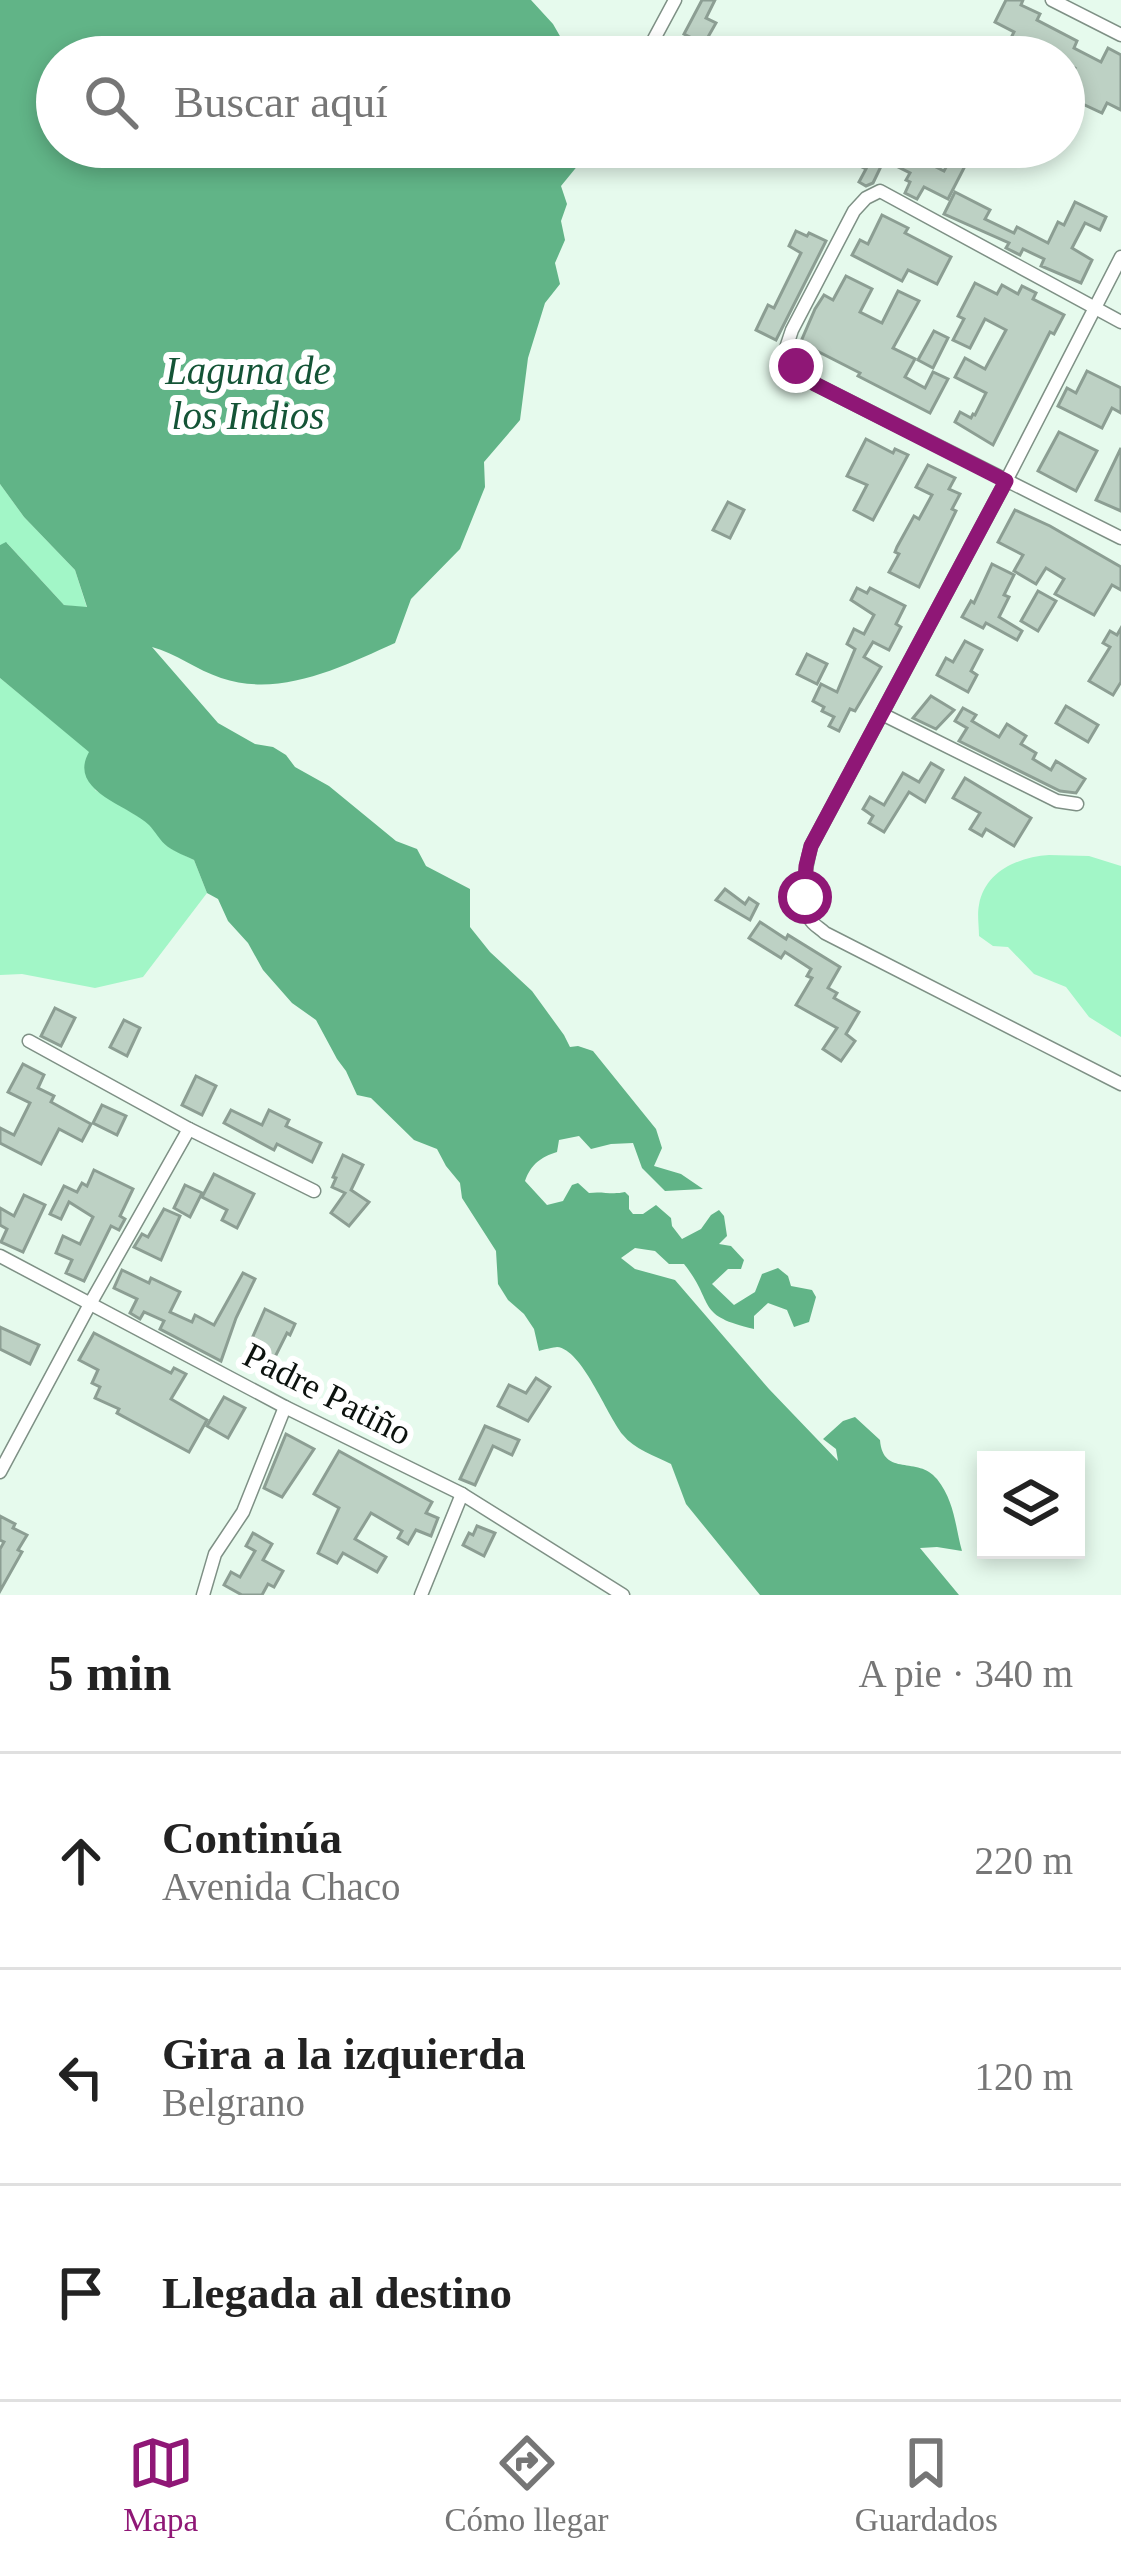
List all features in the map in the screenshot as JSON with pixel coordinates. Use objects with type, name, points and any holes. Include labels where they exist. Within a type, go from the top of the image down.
[{"type":"street","points":[[656,36],[675,0]]},
{"type":"street","points":[[1052,0],[1121,35]]},
{"type":"street","points":[[1121,322],[880,191],[854,211],[786,348],[815,384],[1121,538]]},
{"type":"street","points":[[1121,257],[811,846],[805,897],[808,917],[825,933],[1121,1084]]},
{"type":"street","points":[[882,714],[1057,801],[1076,804]]},
{"type":"street","points":[[29,1041],[314,1191]]},
{"type":"street","points":[[0,1472],[189,1129]]},
{"type":"street","name":"Padre Patiño","points":[[0,1256],[462,1494],[623,1595]]},
{"type":"street","points":[[203,1595],[215,1554],[243,1512],[285,1406]]},
{"type":"street","points":[[421,1595],[462,1494]]},
{"type":"shaded area","points":[[0,484],[24,517],[75,570],[87,608],[64,605],[7,543],[0,545]]},
{"type":"shaded area","points":[[0,678],[90,752],[95,790],[147,822],[168,847],[194,860],[207,893],[143,977],[95,988],[22,974],[0,975]]},
{"type":"shaded area","points":[[1049,855],[1089,856],[1121,866],[1121,1037],[1089,1017],[1066,987],[1034,974],[1008,947],[993,946],[979,936],[979,905],[988,883],[1015,863]]},
{"type":"water","name":"Laguna de los Indios","points":[[0,0],[531,0],[553,24],[560,36],[36,36],[36,168],[576,168],[561,186],[567,204],[561,221],[565,240],[555,263],[560,284],[545,303],[528,358],[520,420],[484,462],[485,487],[460,549],[411,599],[395,643],[310,677],[266,684],[221,678],[152,647],[218,723],[286,755],[295,767],[329,786],[396,841],[417,849],[426,866],[470,889],[470,927],[532,991],[570,1047],[593,1051],[656,1129],[662,1148],[654,1166],[681,1174],[703,1189],[665,1191],[642,1168],[633,1143],[591,1149],[579,1136],[559,1140],[557,1152],[537,1162],[527,1175],[525,1181],[547,1205],[563,1201],[578,1183],[589,1193],[625,1192],[633,1214],[643,1214],[656,1205],[671,1218],[682,1239],[701,1229],[719,1210],[727,1236],[719,1244],[731,1246],[744,1260],[741,1269],[728,1269],[712,1284],[734,1305],[755,1292],[762,1274],[778,1268],[791,1286],[812,1290],[816,1297],[809,1322],[794,1327],[787,1310],[768,1303],[754,1316],[754,1329],[714,1313],[684,1264],[669,1264],[655,1251],[635,1248],[621,1258],[635,1269],[675,1280],[838,1461],[836,1449],[823,1439],[855,1417],[880,1440],[888,1459],[921,1468],[937,1479],[951,1505],[962,1551],[920,1548],[959,1595],[760,1595],[686,1504],[671,1464],[623,1435],[584,1370],[566,1350],[539,1351],[534,1329],[498,1284],[496,1251],[437,1149],[414,1140],[371,1098],[357,1095],[316,1020],[292,1003],[263,970],[218,899],[207,893],[194,860],[168,847],[149,825],[93,787],[84,766],[89,752],[0,678],[0,545],[6,542],[64,605],[87,607],[75,570],[24,517],[0,484]]},
{"type":"building","points":[[702,0],[715,0],[706,18],[716,23],[709,36],[684,34]]},
{"type":"building","points":[[1006,0],[1023,0],[1021,5],[1040,14],[1037,20],[1067,36],[1012,36],[1014,32],[995,22]]},
{"type":"building","points":[[1108,48],[1121,55],[1121,110],[1107,103],[1102,113],[1085,105],[1085,54],[1101,62]]},
{"type":"building","points":[[880,168],[873,183],[866,186],[859,182],[866,169]]},
{"type":"building","points":[[900,168],[964,168],[948,199],[924,187],[917,199],[905,193],[910,173]]},
{"type":"building","points":[[955,192],[990,210],[985,219],[1014,233],[1017,227],[1048,243],[1075,202],[1106,217],[1100,230],[1085,223],[1072,248],[1092,260],[1081,283],[1041,266],[1044,259],[1023,249],[1020,255],[1006,248],[1009,243],[944,214]]},
{"type":"building","points":[[882,215],[951,257],[937,284],[908,270],[902,281],[852,255],[860,240],[868,244]]},
{"type":"building","points":[[796,231],[826,241],[776,340],[756,330],[768,305],[774,308],[801,253],[789,246]]},
{"type":"building","points":[[846,276],[872,289],[860,312],[882,323],[898,291],[919,301],[893,348],[915,359],[905,377],[925,388],[933,372],[948,379],[930,413],[858,376],[860,373],[799,346],[824,295],[833,300]]},
{"type":"building","points":[[975,283],[997,294],[1002,285],[1018,294],[1022,286],[1036,293],[1033,299],[1064,315],[1054,334],[1050,332],[993,445],[955,422],[960,412],[971,418],[975,415],[986,393],[955,377],[965,358],[985,369],[1006,330],[985,319],[970,348],[953,340],[964,319],[958,316]]},
{"type":"building","points":[[934,331],[948,338],[933,368],[918,360]]},
{"type":"building","points":[[1087,371],[1121,388],[1121,413],[1112,408],[1102,428],[1058,406],[1067,388],[1076,393]]},
{"type":"building","points":[[1059,432],[1097,451],[1076,491],[1038,471]]},
{"type":"building","points":[[866,439],[908,455],[873,520],[854,510],[867,485],[847,476]]},
{"type":"building","points":[[1121,448],[1121,511],[1096,500]]},
{"type":"building","points":[[928,465],[955,478],[949,489],[960,494],[919,587],[889,572],[914,516],[919,519],[932,495],[916,487]]},
{"type":"building","points":[[728,502],[744,510],[730,538],[713,530]]},
{"type":"building","points":[[1015,510],[1121,567],[1121,590],[1112,585],[1094,615],[1055,594],[1064,579],[1046,568],[1036,584],[1014,571],[1023,555],[998,542]]},
{"type":"building","points":[[992,564],[1014,575],[999,617],[1022,631],[1017,640],[986,623],[983,628],[962,617]]},
{"type":"building","points":[[857,588],[867,593],[870,588],[905,606],[889,650],[873,642],[864,657],[881,667],[839,731],[829,726],[834,717],[813,701],[821,684],[837,692],[855,649],[847,644],[854,629],[864,634],[874,615],[851,600]]},
{"type":"building","points":[[1038,591],[1056,601],[1038,631],[1021,621]]},
{"type":"building","points":[[1121,628],[1121,682],[1113,695],[1089,681],[1110,647],[1103,643],[1110,631],[1117,635]]},
{"type":"building","points":[[965,641],[982,650],[971,671],[977,675],[968,692],[937,675],[946,658],[953,662]]},
{"type":"building","points":[[807,654],[827,664],[817,684],[797,674]]},
{"type":"building","points":[[931,696],[954,710],[936,729],[913,718]]},
{"type":"building","points":[[1066,706],[1098,725],[1088,742],[1056,723]]},
{"type":"building","points":[[963,708],[976,715],[972,721],[999,737],[1007,724],[1026,736],[1021,744],[1051,770],[1056,761],[1085,779],[1076,793],[1060,791],[959,741],[967,728],[955,721]]},
{"type":"building","points":[[931,763],[943,770],[925,802],[909,792],[884,832],[869,823],[873,816],[863,809],[870,797],[884,805],[903,773],[919,782]]},
{"type":"building","points":[[965,778],[1031,818],[1014,846],[986,829],[982,836],[970,829],[980,813],[953,798]]},
{"type":"building","points":[[725,889],[745,904],[749,898],[758,904],[750,920],[716,900]]},
{"type":"building","points":[[760,922],[840,967],[828,988],[837,993],[834,998],[859,1012],[846,1034],[855,1041],[841,1061],[823,1049],[837,1028],[796,1005],[812,978],[807,976],[811,969],[749,938]]},
{"type":"building","points":[[55,1008],[75,1018],[61,1046],[41,1036]]},
{"type":"building","points":[[124,1020],[140,1028],[127,1056],[110,1047]]},
{"type":"building","points":[[23,1064],[44,1075],[38,1088],[54,1096],[51,1102],[91,1124],[82,1141],[59,1129],[41,1164],[0,1143],[0,1128],[14,1135],[30,1103],[8,1092]]},
{"type":"building","points":[[196,1076],[216,1086],[202,1115],[182,1105]]},
{"type":"building","points":[[102,1105],[126,1116],[117,1135],[93,1123]]},
{"type":"building","points":[[231,1110],[262,1125],[269,1110],[289,1120],[286,1126],[321,1143],[312,1162],[277,1144],[274,1150],[224,1123]]},
{"type":"building","points":[[343,1155],[363,1165],[351,1190],[369,1202],[349,1226],[331,1213],[345,1193],[332,1187]]},
{"type":"building","points":[[94,1170],[133,1189],[120,1216],[125,1219],[119,1230],[111,1226],[84,1281],[66,1273],[72,1260],[56,1253],[63,1236],[80,1244],[93,1217],[69,1202],[61,1219],[50,1214],[64,1186],[77,1192],[82,1183],[87,1186]]},
{"type":"building","points":[[214,1174],[254,1194],[237,1228],[222,1220],[227,1210],[202,1197]]},
{"type":"building","points":[[185,1185],[202,1193],[190,1217],[174,1208]]},
{"type":"building","points":[[24,1195],[45,1205],[23,1252],[1,1242],[7,1229],[0,1225],[0,1208],[14,1216]]},
{"type":"building","points":[[164,1209],[180,1216],[161,1260],[134,1247],[142,1234],[148,1237]]},
{"type":"building","points":[[122,1270],[180,1292],[170,1312],[192,1322],[195,1315],[214,1325],[243,1273],[255,1279],[221,1361],[160,1329],[164,1321],[144,1312],[140,1319],[130,1313],[137,1299],[114,1288]]},
{"type":"building","points":[[265,1309],[295,1324],[271,1365],[246,1352]]},
{"type":"building","points":[[0,1327],[39,1345],[30,1364],[0,1349]]},
{"type":"building","points":[[94,1333],[171,1373],[174,1368],[186,1374],[171,1399],[207,1420],[189,1452],[95,1398],[100,1387],[92,1383],[98,1370],[79,1360]]},
{"type":"building","points":[[536,1378],[550,1387],[528,1421],[498,1406],[509,1385],[526,1393]]},
{"type":"building","points":[[224,1397],[245,1408],[228,1438],[207,1426]]},
{"type":"building","points":[[485,1426],[519,1440],[512,1455],[493,1446],[475,1485],[460,1479]]},
{"type":"building","points":[[286,1434],[314,1449],[282,1497],[264,1488]]},
{"type":"building","points":[[339,1451],[432,1502],[426,1513],[438,1518],[431,1536],[416,1530],[408,1544],[398,1538],[402,1531],[371,1513],[355,1539],[386,1557],[377,1572],[343,1553],[337,1563],[318,1553],[339,1508],[314,1494]]},
{"type":"building","points":[[0,1516],[27,1535],[0,1591],[4,1542],[0,1540]]},
{"type":"building","points":[[477,1526],[495,1533],[484,1556],[463,1545]]},
{"type":"building","points":[[253,1533],[272,1544],[263,1560],[283,1571],[274,1587],[268,1584],[262,1595],[242,1595],[224,1585],[231,1572],[240,1577],[255,1551],[246,1546]]},
{"type":"route","points":[[796,366],[815,384],[1006,481],[811,846],[805,897]]}]
